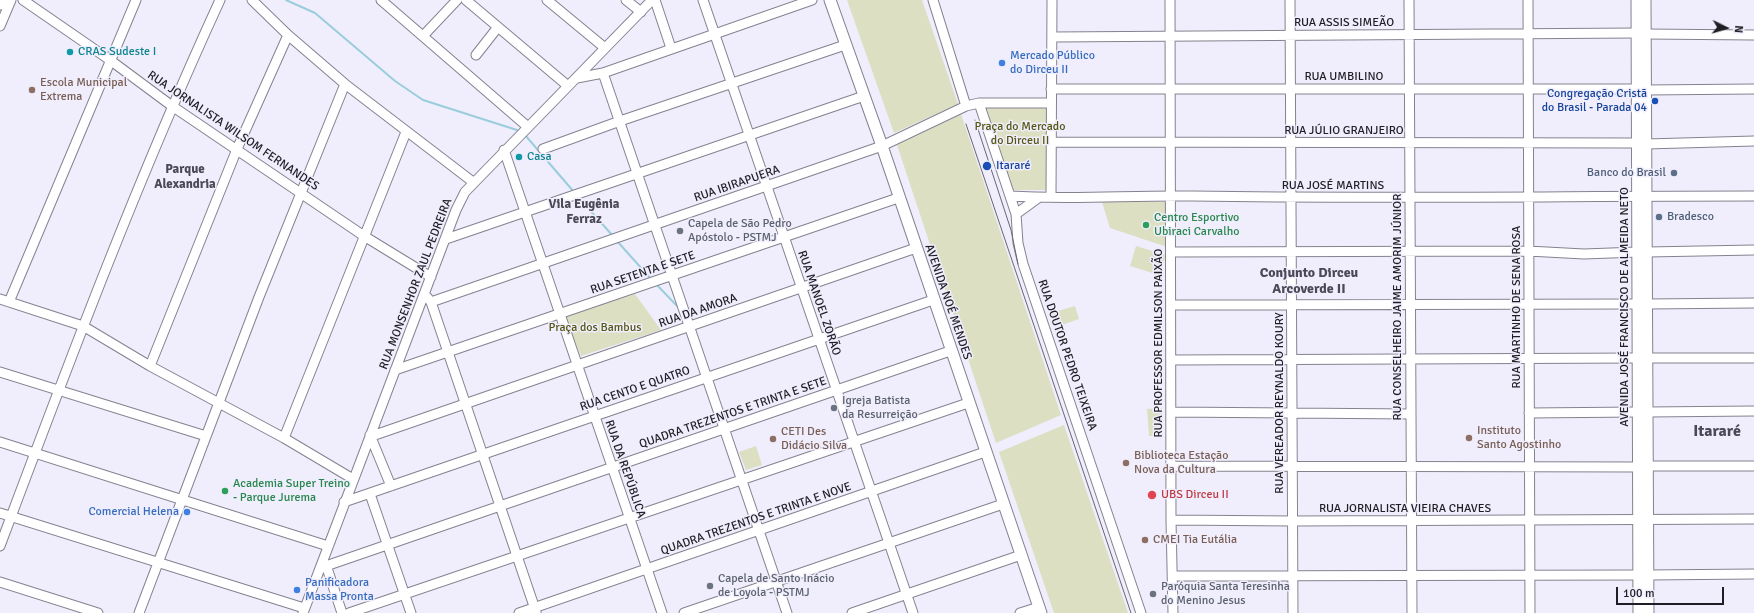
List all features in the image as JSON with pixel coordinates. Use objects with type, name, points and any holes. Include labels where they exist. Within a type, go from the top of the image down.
[{"type":"main road","name":"AVENIDA NOÉ MENDES","points":[[830,0],[882,146],[950,351],[1040,610]]},
{"type":"main road","name":"AVENIDA JOSÉ FRANCISCO DE ALMEIDA NETO","points":[[1637,0],[1641,34],[1642,89],[1643,520],[1644,575],[1648,613]]},
{"type":"main road","name":"AVENIDA JOSÉ FRANCISCO DE ALMEIDA NETO","points":[[1641,34],[1645,0]]},
{"type":"main road","name":"AVENIDA JOSÉ FRANCISCO DE ALMEIDA NETO","points":[[1639,613],[1644,575]]},
{"type":"street","points":[[0,5],[2,0]]},
{"type":"street","points":[[0,26],[11,0]]},
{"type":"street","name":"RUA JORNALISTA WILSOM FERNANDES","points":[[23,0],[110,60],[172,106],[300,191],[364,236],[431,277]]},
{"type":"street","points":[[136,0],[4,300],[83,326],[150,366],[284,438],[353,479]]},
{"type":"street","points":[[0,546],[83,326],[172,106],[220,0]]},
{"type":"street","points":[[252,0],[288,35],[345,84],[473,182]]},
{"type":"street","points":[[381,0],[423,36],[524,131]]},
{"type":"street","points":[[423,36],[457,0]]},
{"type":"street","points":[[466,0],[568,86]]},
{"type":"street","points":[[547,0],[605,48]]},
{"type":"street","points":[[626,0],[640,12]]},
{"type":"street","points":[[654,0],[671,48]]},
{"type":"street","name":"RUA MONSENHOR ZAUL PEDREIRA","points":[[304,611],[323,566],[328,546],[344,502],[461,199],[473,182],[504,150],[577,78],[640,12],[654,0]]},
{"type":"street","name":"RUA MANOEL ZORÃO","points":[[703,0],[913,613]]},
{"type":"street","points":[[577,78],[603,73],[812,0]]},
{"type":"street","points":[[933,0],[966,106]]},
{"type":"street","points":[[1051,198],[1052,0]]},
{"type":"street","name":"RUA PROFESSOR EDMILSON PAIXÃO","points":[[1170,0],[1172,305],[1171,520],[1173,613]]},
{"type":"street","name":"RUA VEREADOR REYNALDO KOURY","points":[[1290,0],[1293,613]]},
{"type":"street","name":"RUA CONSELHEIRO JAIME AMORIM JÚNIOR","points":[[1409,0],[1412,613]]},
{"type":"street","name":"RUA MARTINHO DE SENA ROSA","points":[[1528,0],[1530,613]]},
{"type":"street","points":[[476,55],[498,27]]},
{"type":"street","points":[[150,366],[237,149],[288,35]]},
{"type":"street","name":"RUA ASSIS SIMEÃO","points":[[1052,37],[1290,35],[1754,35]]},
{"type":"street","points":[[544,149],[620,121],[845,45]]},
{"type":"street","points":[[603,73],[787,613]]},
{"type":"street","points":[[139,613],[300,191],[345,84]]},
{"type":"street","name":"RUA UMBILINO","points":[[1051,89],[1754,89]]},
{"type":"street","points":[[446,238],[864,96]]},
{"type":"street","name":"RUA IBIRAPUERA","points":[[430,302],[882,146],[966,106],[979,103],[1051,103]]},
{"type":"street","name":"RUA DOUTOR PEDRO TEIXEIRA","points":[[979,103],[1016,214],[1018,243],[1023,264],[1141,613]]},
{"type":"street","points":[[284,438],[406,132]]},
{"type":"street","name":"RUA JÚLIO GRANJEIRO","points":[[1051,142],[1409,144],[1754,141]]},
{"type":"street","name":"RUA DA REPÚBLICA","points":[[504,150],[662,613]]},
{"type":"street","name":"RUA JOSÉ MARTINS","points":[[1010,196],[1038,198],[1171,196],[1291,198],[1754,196]]},
{"type":"street","name":"RUA SETENTA E SETE","points":[[395,370],[898,198]]},
{"type":"street","points":[[1016,214],[1038,198]]},
{"type":"street","name":"RUA DA AMORA","points":[[371,435],[916,248]]},
{"type":"street","points":[[1171,252],[1410,250],[1528,251],[1584,254],[1754,250]]},
{"type":"street","points":[[424,294],[430,302],[500,505],[516,556],[536,610]]},
{"type":"street","name":"RUA CENTO E QUATRO","points":[[344,502],[934,300]]},
{"type":"street","points":[[1172,305],[1754,303]]},
{"type":"street","name":"QUADRA TREZENTOS E TRINTA E SETE","points":[[323,566],[950,351]]},
{"type":"street","points":[[1172,360],[1754,358]]},
{"type":"street","points":[[0,372],[206,436]]},
{"type":"street","points":[[349,613],[968,403]]},
{"type":"street","points":[[1529,413],[1754,410]]},
{"type":"street","points":[[1172,412],[1411,414]]},
{"type":"street","points":[[371,435],[390,486]]},
{"type":"street","points":[[0,442],[328,546]]},
{"type":"street","name":"QUADRA TREZENTOS E TRINTA E NOVE","points":[[519,613],[536,610],[647,569],[985,452]]},
{"type":"street","points":[[1171,466],[1754,466]]},
{"type":"street","points":[[370,494],[411,613]]},
{"type":"street","points":[[684,613],[1003,504]]},
{"type":"street","points":[[0,513],[158,562],[304,611]]},
{"type":"street","name":"RUA JORNALISTA VIEIRA CHAVES","points":[[1171,520],[1530,521],[1754,519]]},
{"type":"street","points":[[852,613],[1021,555]]},
{"type":"street","points":[[323,566],[342,613]]},
{"type":"street","points":[[1173,576],[1754,574]]},
{"type":"street","points":[[0,582],[98,613]]},
{"type":"street","points":[[1020,613],[1040,610]]},
{"type":"green space","points":[[847,0],[922,0],[958,104],[894,133]]},
{"type":"green space","name":"Praça do Mercado do Dirceu II","points":[[984,107],[1048,107],[1048,190],[1011,190]]},
{"type":"green space","points":[[961,114],[1061,415],[996,443],[897,145]]},
{"type":"green space","points":[[1102,202],[1166,202],[1167,247],[1110,228]]},
{"type":"green space","points":[[1136,246],[1166,255],[1159,275],[1130,266]]},
{"type":"green space","name":"Praça dos Bambus","points":[[635,294],[661,330],[581,356],[564,316]]},
{"type":"green space","points":[[1075,306],[1079,319],[1056,327],[1051,313]]},
{"type":"green space","points":[[1162,408],[1163,436],[1149,436],[1147,409]]},
{"type":"green space","points":[[1064,425],[1128,613],[1054,613],[999,452]]},
{"type":"green space","points":[[756,446],[762,465],[746,470],[739,452]]},
{"type":"waterway","points":[[286,0],[315,13],[395,81],[423,100],[520,131]]},
{"type":"waterway","points":[[525,135],[574,192]]},
{"type":"waterway","points":[[578,197],[613,236]]},
{"type":"waterway","points":[[617,241],[651,279]]},
{"type":"waterway","points":[[656,284],[679,308]]},
{"type":"tram line","points":[[975,120],[1011,230],[1018,264]]},
{"type":"tram line","points":[[966,124],[1131,613]]},
{"type":"place","name":"CRAS Sudeste I","points":[[70,52]]},
{"type":"place","name":"Mercado Público do Dirceu II","points":[[1002,63]]},
{"type":"place","name":"Escola Municipal Extrema","points":[[32,90]]},
{"type":"place","name":"Congregação Cristã do Brasil - Parada 04","points":[[1655,101]]},
{"type":"place","name":"Casa","points":[[519,157]]},
{"type":"place","name":"Itararé","points":[[987,166]]},
{"type":"place","name":"Banco do Brasil","points":[[1674,173]]},
{"type":"place","name":"Bradesco","points":[[1659,217]]},
{"type":"place","name":"Centro Esportivo Ubiraci Carvalho","points":[[1146,225]]},
{"type":"place","name":"Capela de São Pedro Apóstolo - PSTMJ","points":[[680,231]]},
{"type":"place","name":"Igreja Batista da Resurreição","points":[[834,408]]},
{"type":"place","name":"Instituto Santo Agostinho","points":[[1469,438]]},
{"type":"place","name":"CETI Des Didácio Silva","points":[[773,439]]},
{"type":"place","name":"Biblioteca Estação Nova da Cultura","points":[[1126,463]]},
{"type":"place","name":"Academia Super Treino - Parque Jurema","points":[[225,491]]},
{"type":"place","name":"UBS Dirceu II","points":[[1152,495]]},
{"type":"place","name":"Comercial Helena","points":[[187,512]]},
{"type":"place","name":"CMEI Tia Eutália","points":[[1145,540]]},
{"type":"place","name":"Capela de Santo Inácio de Loyola - PSTMJ","points":[[710,586]]},
{"type":"place","name":"Panificadora Massa Pronta","points":[[297,590]]},
{"type":"place","name":"Paróquia Santa Teresinha do Menino Jesus","points":[[1153,594]]},
{"type":"district","name":"Parque Alexandria","points":[[185,178]]},
{"type":"district","name":"Vila Eugênia Ferraz","points":[[584,212]]},
{"type":"district","name":"Conjunto Dirceu Arcoverde II","points":[[1309,282]]},
{"type":"district","name":"Itararé","points":[[1717,432]]}]
